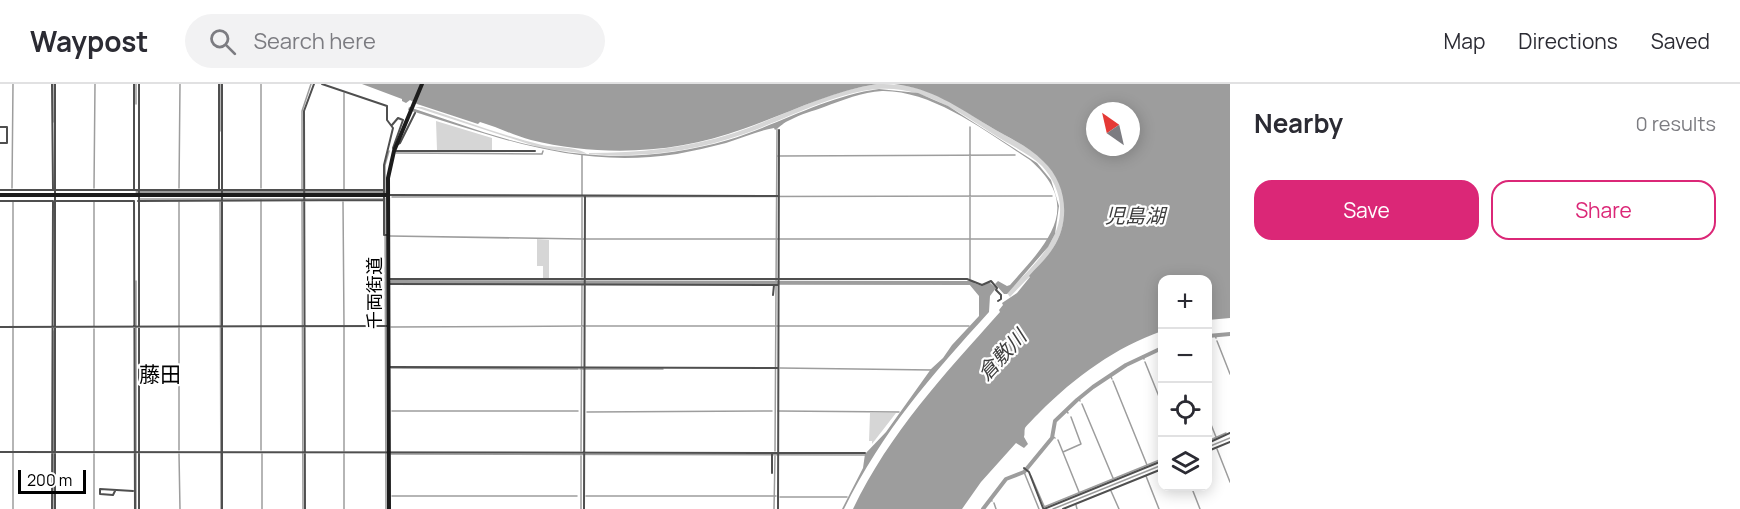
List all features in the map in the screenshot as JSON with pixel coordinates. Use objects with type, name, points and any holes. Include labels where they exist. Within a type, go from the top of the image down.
[{"type":"street","points":[[136,84],[137,509]]},
{"type":"street","points":[[220,84],[222,509]]},
{"type":"street","points":[[305,509],[304,111],[314,84]]},
{"type":"street","points":[[322,84],[385,104],[388,108],[387,120],[393,124]]},
{"type":"street","name":"千両街道","points":[[389,509],[388,282],[385,193],[396,145],[422,84]]},
{"type":"street","points":[[54,86],[54,509]]},
{"type":"street","points":[[396,145],[400,143],[415,113]]},
{"type":"street","points":[[386,235],[384,165],[393,133],[393,124],[400,118],[403,121],[393,148],[394,151],[535,151]]},
{"type":"street","points":[[0,127],[7,127],[7,143],[0,143]]},
{"type":"street","points":[[772,473],[778,411],[776,368],[779,326],[777,282],[779,130]]},
{"type":"street","points":[[0,136],[7,136]]},
{"type":"street","points":[[0,190],[54,197]]},
{"type":"street","points":[[0,201],[137,195],[304,196],[385,193],[778,196]]},
{"type":"street","points":[[0,195],[75,198],[137,195],[179,201],[221,196],[261,200],[304,196],[384,201]]},
{"type":"street","points":[[584,196],[584,509]]},
{"type":"street","points":[[388,282],[584,283],[970,279],[982,285],[989,281],[993,284],[1002,298],[998,301]]},
{"type":"street","points":[[388,282],[777,282]]},
{"type":"street","points":[[774,295],[777,282]]},
{"type":"street","points":[[0,327],[387,326]]},
{"type":"street","points":[[389,367],[776,368]]},
{"type":"street","points":[[1212,441],[1230,433]]},
{"type":"street","points":[[1212,449],[1230,441]]},
{"type":"street","points":[[0,452],[865,453]]},
{"type":"street","points":[[775,454],[778,509]]},
{"type":"street","points":[[1024,468],[1028,471],[1044,509],[1158,463]]},
{"type":"street","points":[[1063,509],[1158,471]]},
{"type":"street","points":[[115,490],[113,495],[100,494],[100,489],[137,490]]},
{"type":"shaded area","points":[[877,84],[914,87],[944,98],[1031,151],[1054,173],[1064,199],[1065,212],[1061,231],[1051,252],[1010,297],[1007,293],[1033,266],[1054,235],[1060,212],[1056,187],[1046,171],[1033,158],[943,103],[927,97],[895,89],[861,91],[828,101],[744,134],[705,145],[648,154],[589,154],[663,149],[717,138],[752,127],[822,98]]},
{"type":"shaded area","points":[[415,107],[422,107],[527,141],[582,151],[587,154],[541,148]]},
{"type":"shaded area","points":[[436,121],[492,138],[492,151],[437,150]]},
{"type":"shaded area","points":[[537,239],[549,240],[549,278],[543,278],[543,266],[537,266]]},
{"type":"shaded area","points":[[870,413],[896,413],[872,444],[872,441],[869,441]]},
{"type":"water","points":[[362,84],[877,84],[826,97],[759,123],[691,144],[611,151],[531,140],[410,100],[406,103],[402,99]]},
{"type":"water","name":"児島湖","points":[[894,84],[1230,84],[1230,318],[1212,320],[1212,275],[1158,275],[1158,333],[1112,354],[1053,399],[1025,428],[1024,437],[1028,444],[1024,448],[1016,443],[981,482],[962,509],[853,509],[884,455],[919,405],[1000,312],[1002,303],[1017,293],[1051,252],[1059,237],[1064,214],[1064,203],[1057,180],[1043,161],[1017,142],[955,105],[920,90]]},
{"type":"water","points":[[879,89],[918,93],[948,106],[1037,163],[1051,180],[1059,206],[1055,234],[1048,247],[1007,294],[1004,294],[995,284],[998,281],[1007,286],[1010,285],[1047,240],[1054,225],[1057,210],[1055,194],[1046,177],[1030,160],[959,115],[921,98],[882,91],[867,93],[798,116],[775,130],[774,128],[768,129],[726,143],[683,153],[640,158],[572,154],[540,148],[507,140],[408,110],[409,107],[490,134],[539,147],[586,154],[634,156],[681,151],[728,140],[821,104]]},
{"type":"water","points":[[969,281],[982,286],[989,282],[996,288],[990,296],[989,312],[909,405],[875,454],[842,509],[863,468],[865,454],[886,432],[931,369],[979,316],[979,296]]},
{"type":"waterway","points":[[12,188],[13,84]]},
{"type":"waterway","points":[[53,84],[53,122]]},
{"type":"waterway","points":[[94,188],[95,84]]},
{"type":"waterway","points":[[136,84],[136,104]]},
{"type":"waterway","points":[[179,188],[180,84]]},
{"type":"waterway","points":[[220,84],[220,131]]},
{"type":"waterway","points":[[261,84],[261,188]]},
{"type":"waterway","points":[[302,189],[302,111],[311,84]]},
{"type":"waterway","points":[[344,93],[344,189]]},
{"type":"waterway","points":[[970,127],[970,279]]},
{"type":"waterway","points":[[775,451],[777,129]]},
{"type":"waterway","points":[[385,192],[385,165],[389,151]]},
{"type":"waterway","points":[[396,153],[542,154],[543,151]]},
{"type":"waterway","points":[[582,155],[582,277]]},
{"type":"waterway","points":[[778,156],[1015,155]]},
{"type":"waterway","points":[[137,192],[385,192]]},
{"type":"waterway","points":[[392,197],[1052,196]]},
{"type":"waterway","points":[[385,198],[386,509]]},
{"type":"waterway","points":[[139,199],[383,199]]},
{"type":"waterway","points":[[261,200],[261,450]]},
{"type":"waterway","points":[[302,200],[303,509]]},
{"type":"waterway","points":[[13,202],[13,509]]},
{"type":"waterway","points":[[94,202],[94,326]]},
{"type":"waterway","points":[[179,202],[179,326]]},
{"type":"waterway","points":[[220,202],[221,509]]},
{"type":"waterway","points":[[343,202],[344,325]]},
{"type":"waterway","points":[[390,236],[582,239],[1049,239]]},
{"type":"waterway","points":[[136,281],[136,509]]},
{"type":"waterway","points":[[581,451],[582,281]]},
{"type":"waterway","points":[[391,282],[972,283]]},
{"type":"waterway","points":[[391,327],[584,326]]},
{"type":"waterway","points":[[586,326],[969,326]]},
{"type":"waterway","points":[[344,327],[344,451]]},
{"type":"waterway","points":[[179,328],[179,450]]},
{"type":"waterway","points":[[94,329],[94,451]]},
{"type":"waterway","points":[[53,509],[54,331]]},
{"type":"waterway","points":[[1212,336],[1230,334]]},
{"type":"waterway","points":[[1217,341],[1230,374]]},
{"type":"waterway","points":[[983,509],[1006,479],[1024,472],[1052,438],[1055,421],[1077,400],[1126,365],[1158,350]]},
{"type":"waterway","points":[[1145,362],[1158,394]]},
{"type":"waterway","points":[[391,368],[578,369]]},
{"type":"waterway","points":[[780,368],[932,370]]},
{"type":"waterway","points":[[580,369],[663,369]]},
{"type":"waterway","points":[[1110,375],[1112,379]]},
{"type":"waterway","points":[[1113,381],[1147,465]]},
{"type":"waterway","points":[[1082,404],[1113,478]]},
{"type":"waterway","points":[[392,411],[578,411]]},
{"type":"waterway","points":[[587,412],[772,411]]},
{"type":"waterway","points":[[778,411],[899,412]]},
{"type":"waterway","points":[[1063,452],[1081,444],[1071,417]]},
{"type":"waterway","points":[[1212,427],[1216,437]]},
{"type":"waterway","points":[[1212,439],[1226,433]]},
{"type":"waterway","points":[[1212,445],[1230,438]]},
{"type":"waterway","points":[[1058,440],[1079,492]]},
{"type":"waterway","points":[[1217,449],[1230,482]]},
{"type":"waterway","points":[[94,454],[94,509]]},
{"type":"waterway","points":[[179,454],[180,509]]},
{"type":"waterway","points":[[262,454],[262,509]]},
{"type":"waterway","points":[[344,454],[344,509]]},
{"type":"waterway","points":[[391,454],[867,455]]},
{"type":"waterway","points":[[581,456],[581,509]]},
{"type":"waterway","points":[[774,509],[775,456]]},
{"type":"waterway","points":[[1044,507],[1158,461]]},
{"type":"waterway","points":[[1053,509],[1158,467]]},
{"type":"waterway","points":[[1024,472],[1039,509]]},
{"type":"waterway","points":[[1031,476],[1044,506]]},
{"type":"waterway","points":[[1146,476],[1159,509]]},
{"type":"waterway","points":[[1111,491],[1119,509]]},
{"type":"waterway","points":[[1193,491],[1200,509]]},
{"type":"waterway","points":[[392,496],[577,496]]},
{"type":"waterway","points":[[586,496],[776,496]]},
{"type":"waterway","points":[[780,497],[847,497]]},
{"type":"waterway","points":[[994,503],[996,509]]},
{"type":"waterway","points":[[1076,505],[1077,509]]},
{"type":"district","name":"藤田","points":[[160,375]]},
{"type":"water label","name":"倉敷川","points":[[1002,355]]}]
